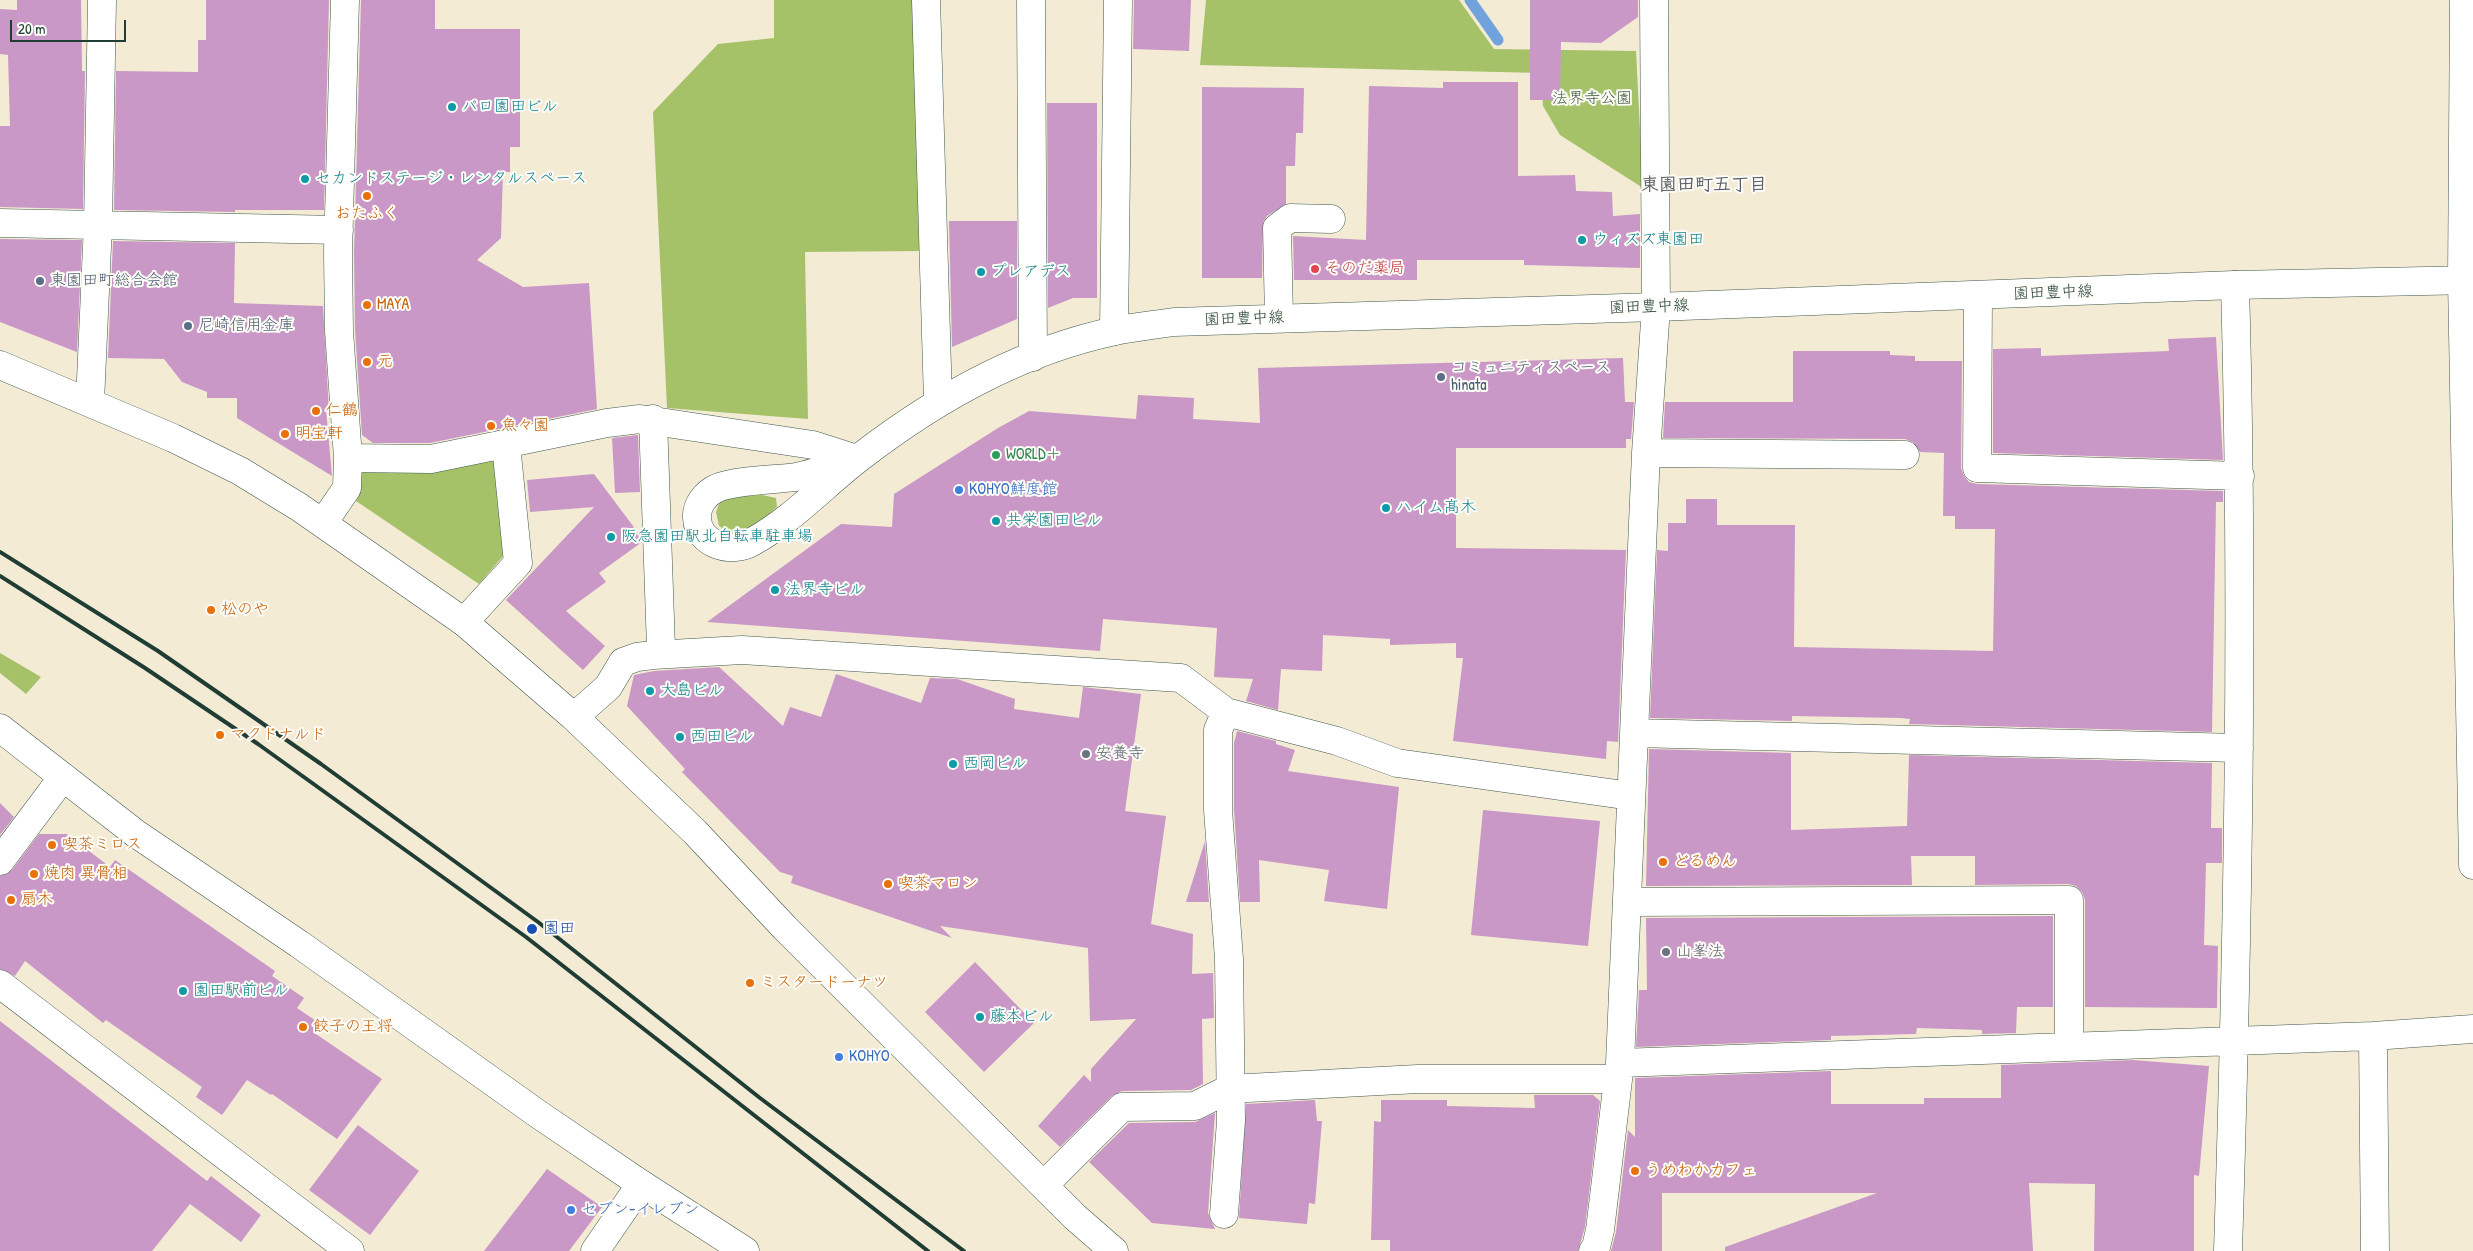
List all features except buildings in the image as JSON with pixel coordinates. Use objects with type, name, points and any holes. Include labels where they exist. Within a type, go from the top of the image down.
[{"type":"street","points":[[90,402],[98,224],[102,0]]},
{"type":"street","points":[[323,523],[347,488],[348,458],[339,331],[339,230],[345,0]]},
{"type":"street","points":[[926,0],[938,401]]},
{"type":"street","points":[[1031,0],[1032,357]]},
{"type":"street","points":[[1114,331],[1118,0]]},
{"type":"street","points":[[1593,1251],[1596,1247],[1600,1230],[1618,1071],[1628,902],[1646,453],[1656,307],[1654,0]]},
{"type":"street","points":[[2464,0],[2473,865]]},
{"type":"street","points":[[1279,317],[1278,228],[1290,218],[1331,219]]},
{"type":"street","points":[[0,223],[339,230]]},
{"type":"street","name":"園田豊中線","points":[[858,459],[799,476],[730,484],[718,488],[707,494],[701,504],[697,518],[698,525],[704,535],[718,545],[728,547],[751,543],[798,510],[858,459],[938,401],[988,375],[1053,348],[1114,331],[1174,322],[1279,317],[1656,307],[2235,286],[2467,280]]},
{"type":"street","points":[[2228,1251],[2239,748],[2240,476],[2235,286]]},
{"type":"street","points":[[1978,296],[1977,468],[2240,476]]},
{"type":"street","points":[[0,365],[173,438],[240,471],[323,523],[464,622],[574,717],[695,832],[785,928],[1044,1186],[1114,1251]]},
{"type":"street","points":[[348,458],[431,459],[607,422],[653,419],[813,445],[858,459]]},
{"type":"street","points":[[652,655],[661,648],[653,419]]},
{"type":"street","points":[[464,622],[518,564],[506,444]]},
{"type":"street","points":[[1646,453],[1905,455]]},
{"type":"street","points":[[574,717],[608,687],[623,662],[652,655],[742,650],[1181,678],[1226,712],[1337,741],[1397,763],[1631,796]]},
{"type":"street","points":[[1224,1214],[1230,1121],[1230,959],[1218,810],[1218,730],[1226,712]]},
{"type":"street","points":[[0,728],[135,833],[299,944],[641,1184],[745,1251]]},
{"type":"street","points":[[1634,733],[2239,748]]},
{"type":"street","points":[[0,861],[63,777]]},
{"type":"street","points":[[1628,902],[2069,900],[2070,1046]]},
{"type":"street","points":[[0,984],[350,1251]]},
{"type":"street","points":[[1044,1186],[1122,1107],[1195,1106],[1230,1088],[1618,1071],[2070,1046],[2373,1036],[2473,1029]]},
{"type":"street","points":[[2373,1036],[2375,1251]]},
{"type":"street","points":[[595,1251],[641,1184]]},
{"type":"green space","points":[[774,0],[917,0],[924,251],[805,252],[808,419],[667,408],[653,112],[718,44],[774,38]]},
{"type":"green space","name":"法界寺公園","points":[[1206,0],[1459,0],[1494,49],[1636,51],[1643,188],[1560,135],[1543,106],[1541,73],[1200,65]]},
{"type":"green space","points":[[496,457],[504,555],[479,584],[356,501],[363,468]]},
{"type":"green space","points":[[757,494],[776,498],[777,507],[750,528],[742,531],[735,532],[719,526],[716,512],[720,501],[738,495]]},
{"type":"green space","points":[[0,653],[41,677],[26,694],[0,673]]},
{"type":"waterway","points":[[1470,0],[1498,40]]},
{"type":"railway","points":[[0,552],[158,651],[321,764],[538,922],[760,1098],[964,1251]]},
{"type":"railway","points":[[0,576],[145,668],[258,744],[526,937],[928,1251]]},
{"type":"place","name":"パロ園田ビル","points":[[452,107]]},
{"type":"place","name":"セカンドステージ・レンタルスペース","points":[[305,179]]},
{"type":"place","name":"おたふく","points":[[367,196]]},
{"type":"place","name":"ウィズズ東園田","points":[[1582,240]]},
{"type":"place","name":"そのだ薬局","points":[[1315,269]]},
{"type":"place","name":"プレアデス","points":[[981,272]]},
{"type":"place","name":"東園田町総合会館","points":[[40,281]]},
{"type":"place","name":"MAYA","points":[[367,305]]},
{"type":"place","name":"尼崎信用金庫","points":[[188,326]]},
{"type":"place","name":"元","points":[[367,362]]},
{"type":"place","name":"コミュニティスペース hinata","points":[[1441,377]]},
{"type":"place","name":"仁鶴","points":[[316,411]]},
{"type":"place","name":"魚々園","points":[[491,426]]},
{"type":"place","name":"明宝軒","points":[[285,434]]},
{"type":"place","name":"WORLD＋","points":[[996,455]]},
{"type":"place","name":"KOHYO鮮度館","points":[[959,490]]},
{"type":"place","name":"ハイム髙木","points":[[1386,508]]},
{"type":"place","name":"共栄園田ビル","points":[[996,521]]},
{"type":"place","name":"阪急園田駅北自転車駐車場","points":[[611,537]]},
{"type":"place","name":"法界寺ビル","points":[[775,590]]},
{"type":"place","name":"松のや","points":[[211,610]]},
{"type":"place","name":"大島ビル","points":[[650,691]]},
{"type":"place","name":"マクドナルド","points":[[220,735]]},
{"type":"place","name":"西田ビル","points":[[680,737]]},
{"type":"place","name":"安養寺","points":[[1086,754]]},
{"type":"place","name":"西岡ビル","points":[[953,764]]},
{"type":"place","name":"喫茶ミロス","points":[[52,845]]},
{"type":"place","name":"どるめん","points":[[1663,862]]},
{"type":"place","name":"焼肉 異骨相","points":[[34,874]]},
{"type":"place","name":"喫茶マロン","points":[[888,884]]},
{"type":"place","name":"扇木","points":[[11,900]]},
{"type":"place","name":"園田","points":[[532,929]]},
{"type":"place","name":"山峯法","points":[[1666,952]]},
{"type":"place","name":"ミスタードーナツ","points":[[750,983]]},
{"type":"place","name":"園田駅前ビル","points":[[183,991]]},
{"type":"place","name":"藤本ビル","points":[[980,1017]]},
{"type":"place","name":"餃子の王将","points":[[303,1027]]},
{"type":"place","name":"KOHYO","points":[[839,1057]]},
{"type":"place","name":"うめわかカフェ","points":[[1635,1171]]},
{"type":"place","name":"セブン-イレブン","points":[[571,1210]]},
{"type":"district","name":"東園田町五丁目","points":[[1704,185]]}]
